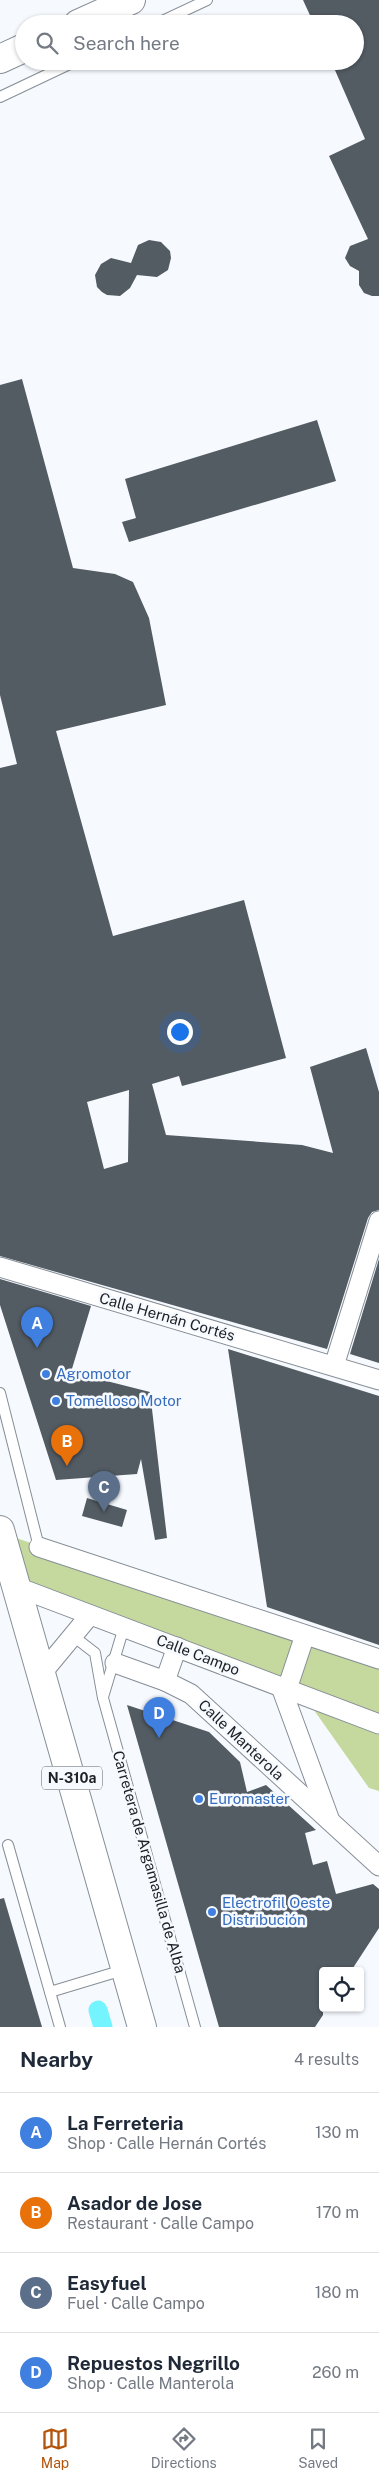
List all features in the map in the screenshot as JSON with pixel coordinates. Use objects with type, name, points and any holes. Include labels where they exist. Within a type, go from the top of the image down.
[{"type":"highway","points":[[98,15],[131,0]]},
{"type":"highway","points":[[0,59],[15,52]]},
{"type":"highway","name":"N-310a","points":[[0,1532],[142,2027]]},
{"type":"street","points":[[334,1366],[379,1221]]},
{"type":"street","name":"Calle Hernán Cortés","points":[[0,1267],[379,1380]]},
{"type":"street","points":[[39,1547],[379,1659]]},
{"type":"street","name":"Calle Campo","points":[[17,1587],[379,1724]]},
{"type":"street","points":[[42,1673],[90,1614]]},
{"type":"street","points":[[284,1688],[305,1635]]},
{"type":"street","points":[[166,1681],[177,1647]]},
{"type":"street","name":"Calle Manterola","points":[[115,1664],[166,1681],[191,1694],[379,1866]]},
{"type":"street","name":"Calle Manterola","points":[[284,1688],[330,1822]]},
{"type":"lane","points":[[175,15],[207,0]]},
{"type":"lane","points":[[0,96],[56,70]]},
{"type":"lane","points":[[0,1393],[39,1547]]},
{"type":"lane","points":[[103,1698],[115,1664],[124,1627]]},
{"type":"lane","name":"Carretera de Argamasilla de Alba","points":[[73,1636],[95,1653],[103,1698],[195,2027]]},
{"type":"lane","points":[[8,1845],[60,2027]]},
{"type":"lane","points":[[50,1992],[125,1969]]},
{"type":"green space","points":[[1,1533],[379,1659],[379,1791],[369,1788],[304,1696],[17,1587]]},
{"type":"building","points":[[303,0],[379,0],[379,296],[364,293],[359,285],[359,271],[350,266],[345,258],[350,246],[368,239],[329,156],[365,139],[335,70],[364,70],[364,15],[310,15]]},
{"type":"building","points":[[149,240],[161,242],[170,251],[171,258],[168,270],[157,277],[137,275],[130,288],[120,296],[107,295],[97,287],[95,275],[101,264],[111,258],[131,263],[138,245]]},
{"type":"building","points":[[22,379],[73,568],[115,574],[133,582],[149,618],[166,705],[56,731],[113,936],[244,900],[286,1058],[182,1086],[179,1076],[152,1084],[166,1135],[302,1145],[333,1153],[310,1067],[366,1048],[379,1092],[379,1210],[372,1212],[368,1218],[327,1349],[0,1256],[0,768],[17,764],[0,695],[0,385]],"holes":[[[129,1090],[128,1162],[104,1169],[87,1102]]]},
{"type":"building","points":[[317,420],[336,481],[129,542],[122,522],[136,518],[125,479]]},
{"type":"building","points":[[379,1259],[379,1363],[350,1354]]},
{"type":"building","points":[[0,1279],[91,1306],[71,1372],[150,1392],[167,1538],[155,1540],[141,1459],[137,1474],[56,1480],[0,1305]]},
{"type":"building","points":[[228,1349],[379,1396],[379,1645],[267,1607]]},
{"type":"building","points":[[87,1498],[127,1510],[122,1527],[82,1516]]},
{"type":"building","points":[[127,1705],[209,1732],[240,1762],[247,1792],[266,1785],[316,1830],[305,1833],[313,1865],[327,1861],[336,1894],[373,1884],[379,1889],[379,1928],[354,1967],[319,1967],[319,2012],[323,2012],[323,2015],[315,2027],[219,2027]]},
{"type":"building","points":[[4,1898],[42,2027],[0,2027],[0,1899]]},
{"type":"waterway","points":[[98,2010],[103,2027]]},
{"type":"place","name":"La Ferreteria","points":[[37,1348]]},
{"type":"place","name":"Agromotor","points":[[46,1374]]},
{"type":"place","name":"Tomelloso Motor","points":[[56,1401]]},
{"type":"place","name":"Asador de Jose","points":[[67,1466]]},
{"type":"place","name":"Easyfuel","points":[[104,1512]]},
{"type":"place","name":"Repuestos Negrillo","points":[[159,1738]]},
{"type":"place","name":"Euromaster","points":[[199,1799]]},
{"type":"place","name":"Electrofil Oeste Distribución","points":[[212,1912]]}]
